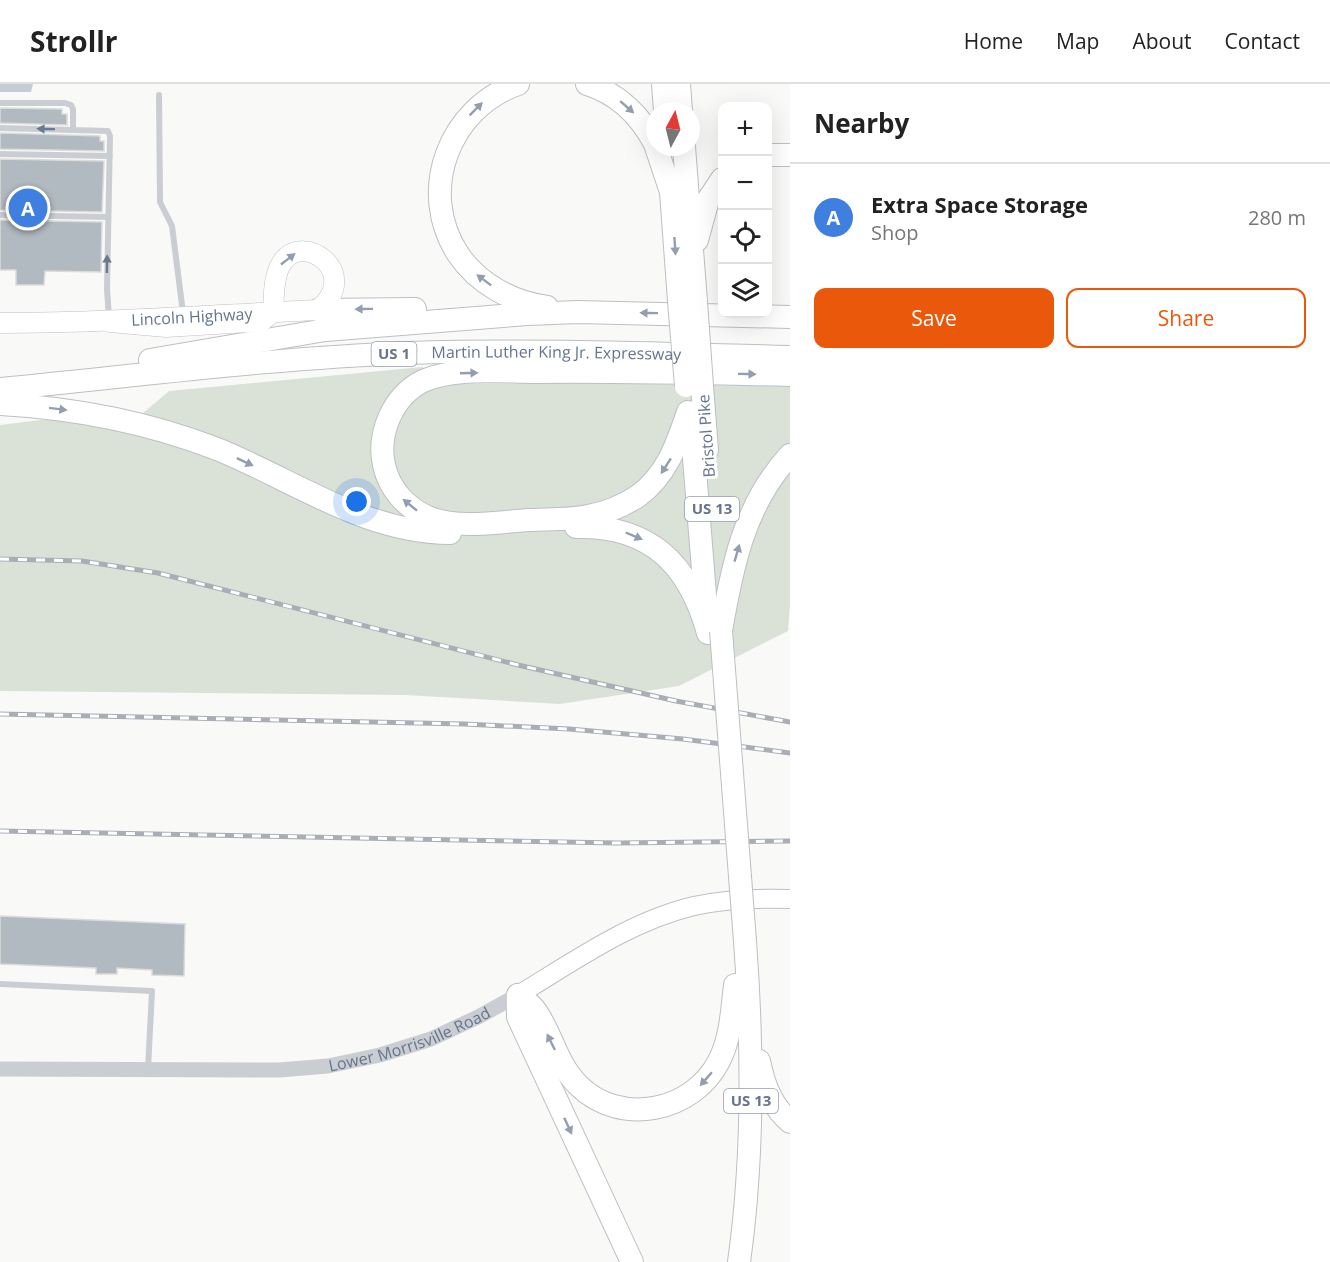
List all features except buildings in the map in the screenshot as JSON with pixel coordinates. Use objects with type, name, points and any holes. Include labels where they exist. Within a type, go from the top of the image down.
[{"type":"highway","points":[[518,84],[485,101],[474,110],[458,131],[446,155],[441,179],[443,217],[459,254],[487,283],[524,302],[578,312]]},
{"type":"highway","points":[[587,84],[625,103],[646,129]]},
{"type":"highway","points":[[663,84],[664,102]]},
{"type":"highway","points":[[679,84],[680,102]]},
{"type":"highway","points":[[772,155],[790,155]]},
{"type":"highway","points":[[659,156],[671,192]]},
{"type":"highway","points":[[669,156],[671,192]]},
{"type":"highway","points":[[685,156],[694,277]]},
{"type":"highway","points":[[694,277],[698,239],[704,212],[718,185]]},
{"type":"highway","name":"US 13","points":[[671,192],[688,301]]},
{"type":"highway","name":"Bristol Pike","points":[[694,277],[688,301],[714,632]]},
{"type":"highway","points":[[318,310],[494,309],[527,314]]},
{"type":"highway","points":[[150,360],[324,330],[527,314],[578,312],[784,315]]},
{"type":"highway","name":"Martin Luther King Jr. Expressway","points":[[0,374],[339,342],[452,337],[578,337],[790,342]]},
{"type":"highway","name":"Martin Luther King Jr. Expressway","points":[[0,389],[295,361],[406,353],[520,351],[790,357]]},
{"type":"highway","points":[[688,412],[671,458],[656,480],[623,505],[587,516],[463,524],[438,521],[415,510],[402,499],[387,476],[382,456],[386,427],[398,401],[413,387],[440,375],[566,371],[790,375]]},
{"type":"highway","name":"US 13","points":[[694,386],[688,412],[714,632],[738,941],[750,1022],[750,1137],[739,1262]]},
{"type":"highway","points":[[0,404],[93,414],[178,435],[234,456],[357,514],[399,527],[446,533],[589,526],[621,530],[649,543],[673,562],[689,583],[714,632]]},
{"type":"highway","points":[[714,632],[747,521],[762,492],[790,455]]},
{"type":"highway","name":"US 13","points":[[726,1262],[736,1137],[735,985],[738,941]]},
{"type":"highway","points":[[518,995],[535,1009],[562,1063],[580,1087],[595,1098],[612,1106],[640,1110],[667,1106],[684,1098],[700,1086],[714,1070],[727,1039],[735,985]]},
{"type":"highway","points":[[518,995],[518,1017],[632,1262]]},
{"type":"highway","points":[[750,1022],[765,1088],[774,1104],[790,1122]]},
{"type":"main road","points":[[273,312],[275,281],[280,265],[291,255],[305,251],[324,258],[334,276],[330,298],[318,310]]},
{"type":"main road","name":"Lincoln Highway","points":[[0,323],[110,322],[318,310]]},
{"type":"main road","name":"Lincoln Highway","points":[[110,322],[166,327],[256,323],[267,319],[273,312]]},
{"type":"main road","name":"Lower Morrisville Road","points":[[518,995],[623,934],[671,913],[728,900],[790,899]]},
{"type":"street","name":"Lower Morrisville Road","points":[[0,1069],[296,1070],[363,1059],[431,1039],[462,1026],[518,995]]},
{"type":"lane","points":[[159,95],[160,202],[172,226],[183,317]]},
{"type":"lane","points":[[0,102],[71,105],[73,129]]},
{"type":"lane","points":[[0,128],[108,131],[110,156],[107,289],[110,322]]},
{"type":"lane","points":[[0,154],[110,156]]},
{"type":"lane","points":[[0,215],[108,217]]},
{"type":"lane","points":[[0,984],[152,991],[148,1070]]},
{"type":"shaded area","points":[[0,84],[33,84],[31,92],[0,92]]},
{"type":"shaded area","points":[[422,367],[452,384],[790,386],[788,631],[679,686],[560,704],[405,695],[0,691],[0,425],[143,413],[169,391]]},
{"type":"railway","points":[[0,559],[82,561],[158,573],[518,665],[676,701],[790,722]]},
{"type":"railway","points":[[0,714],[464,724],[569,729],[683,739],[790,753]]},
{"type":"railway","points":[[0,831],[617,843],[790,841]]},
{"type":"place","name":"Extra Space Storage","points":[[28,208]]}]
